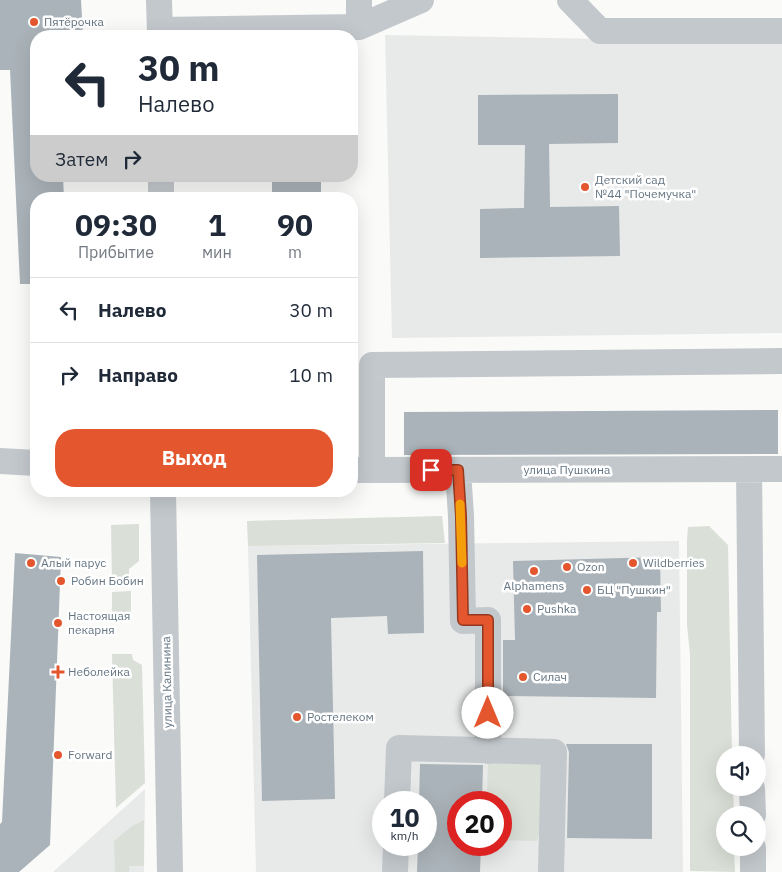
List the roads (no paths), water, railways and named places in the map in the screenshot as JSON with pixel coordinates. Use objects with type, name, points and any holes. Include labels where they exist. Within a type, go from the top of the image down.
[{"type":"street","points":[[159,0],[160,30]]},
{"type":"street","points":[[359,0],[359,26]]},
{"type":"street","points":[[245,30],[359,26],[421,0]]},
{"type":"street","points":[[570,0],[600,31],[782,31]]},
{"type":"street","points":[[362,470],[372,365],[782,361]]},
{"type":"street","points":[[0,461],[30,463]]},
{"type":"street","points":[[749,469],[752,746]]},
{"type":"street","name":"улица Пушкина","points":[[362,470],[782,469]]},
{"type":"street","points":[[458,470],[463,620],[488,620],[488,750]]},
{"type":"street","name":"улица Калинина","points":[[163,497],[170,872]]},
{"type":"street","points":[[398,791],[399,748],[554,752],[551,872]]},
{"type":"street","points":[[396,856],[396,872]]},
{"type":"street","points":[[753,856],[753,872]]},
{"type":"place","name":"Пятёрочка","points":[[34,22]]},
{"type":"place","name":"Детский сад №44 \"Почемучка\"","points":[[585,187]]},
{"type":"place","name":"Алый парус","points":[[31,563]]},
{"type":"place","name":"Wildberries","points":[[633,563]]},
{"type":"place","name":"Ozon","points":[[567,567]]},
{"type":"place","name":"Alphamens","points":[[534,571]]},
{"type":"place","name":"Робин Бобин","points":[[61,581]]},
{"type":"place","name":"БЦ \"Пушкин\"","points":[[587,590]]},
{"type":"place","name":"Pushka","points":[[527,609]]},
{"type":"place","name":"Настоящая пекарня","points":[[58,623]]},
{"type":"place","name":"Неболейка","points":[[58,672]]},
{"type":"place","name":"Силач","points":[[523,677]]},
{"type":"place","name":"Ростелеком","points":[[297,717]]},
{"type":"place","name":"Forward","points":[[58,755]]}]
